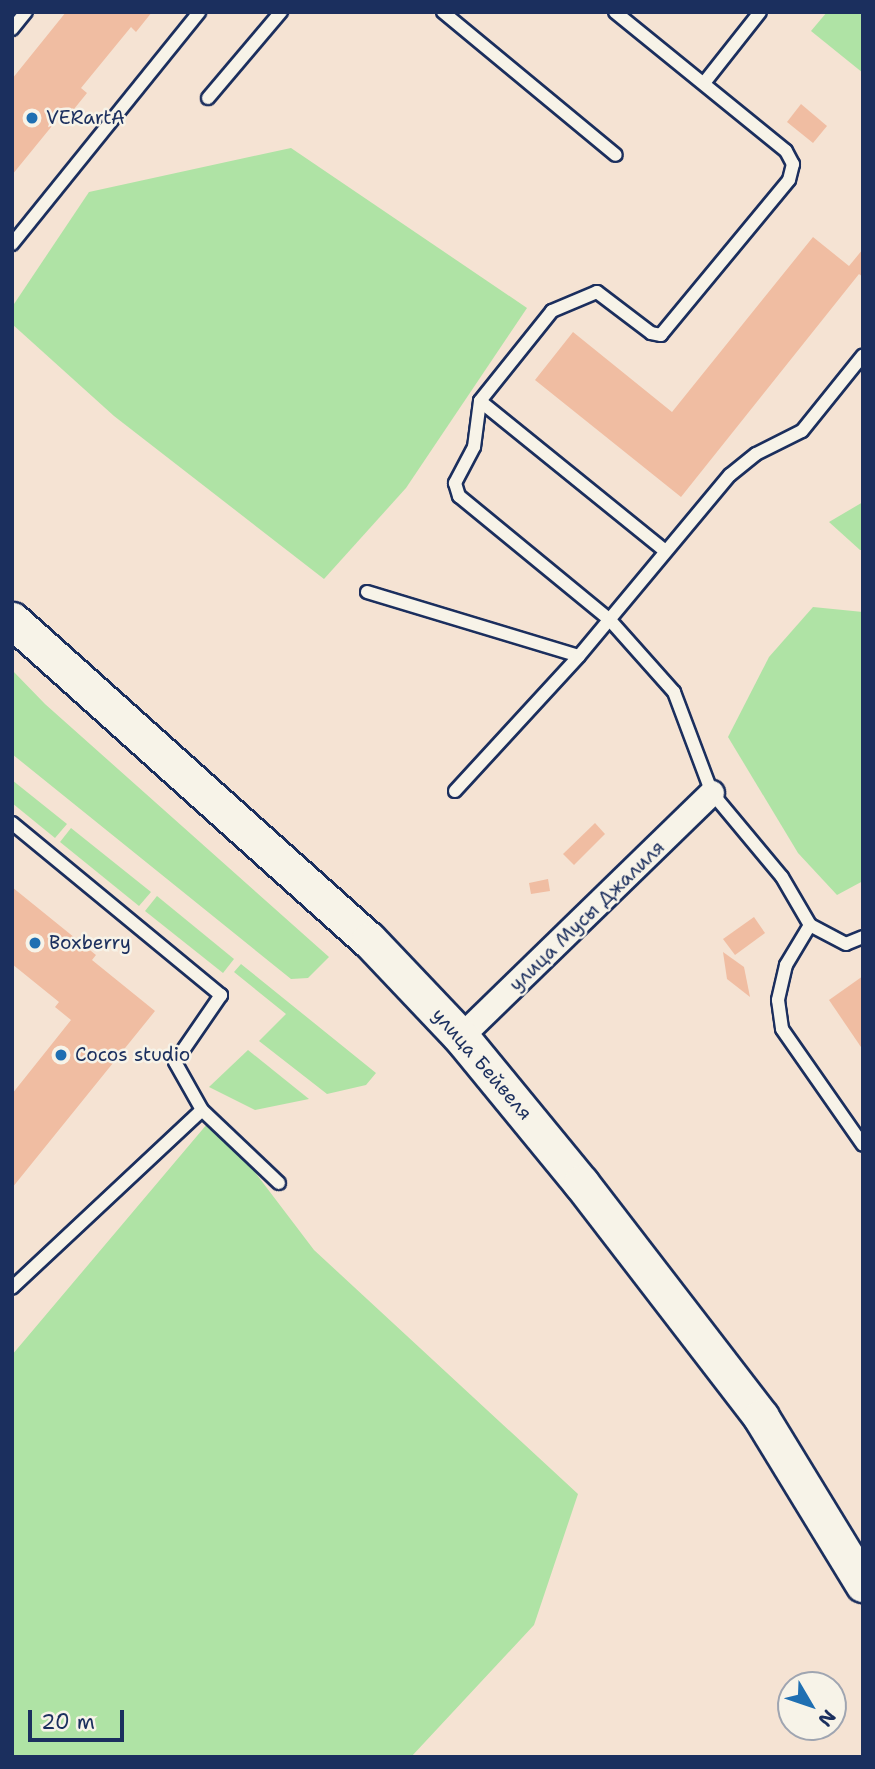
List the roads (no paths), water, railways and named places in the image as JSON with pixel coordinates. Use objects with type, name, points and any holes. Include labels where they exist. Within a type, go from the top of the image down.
[{"type":"main road","name":"улица Бейвеля","points":[[12,620],[369,940],[461,1037],[573,1173],[761,1417],[863,1584]]},
{"type":"street","name":"улица Мусы Джалиля","points":[[461,1037],[712,793]]},
{"type":"lane","points":[[12,29],[26,12]]},
{"type":"lane","points":[[12,244],[199,12]]},
{"type":"lane","points":[[208,98],[281,12]]},
{"type":"lane","points":[[443,12],[616,155]]},
{"type":"lane","points":[[615,12],[786,150],[793,164],[789,180],[670,330],[661,335],[651,333],[606,297],[587,293],[552,311],[480,401],[474,447],[458,470],[455,483],[459,496],[609,619],[674,692],[712,793],[782,877],[810,925],[846,944],[863,937]]},
{"type":"lane","points":[[704,83],[760,12]]},
{"type":"lane","points":[[455,791],[579,656],[730,475],[756,454],[802,431],[863,355]]},
{"type":"lane","points":[[480,401],[665,551]]},
{"type":"lane","points":[[368,592],[579,656]]},
{"type":"lane","points":[[12,823],[221,995],[174,1062],[202,1110],[279,1183]]},
{"type":"lane","points":[[810,925],[786,965],[778,1000],[782,1029],[863,1145]]},
{"type":"lane","points":[[12,1288],[202,1110]]},
{"type":"place","name":"VERartA","points":[[32,118]]},
{"type":"place","name":"Boxberry","points":[[35,943]]},
{"type":"place","name":"Cocos studio","points":[[61,1055]]}]
